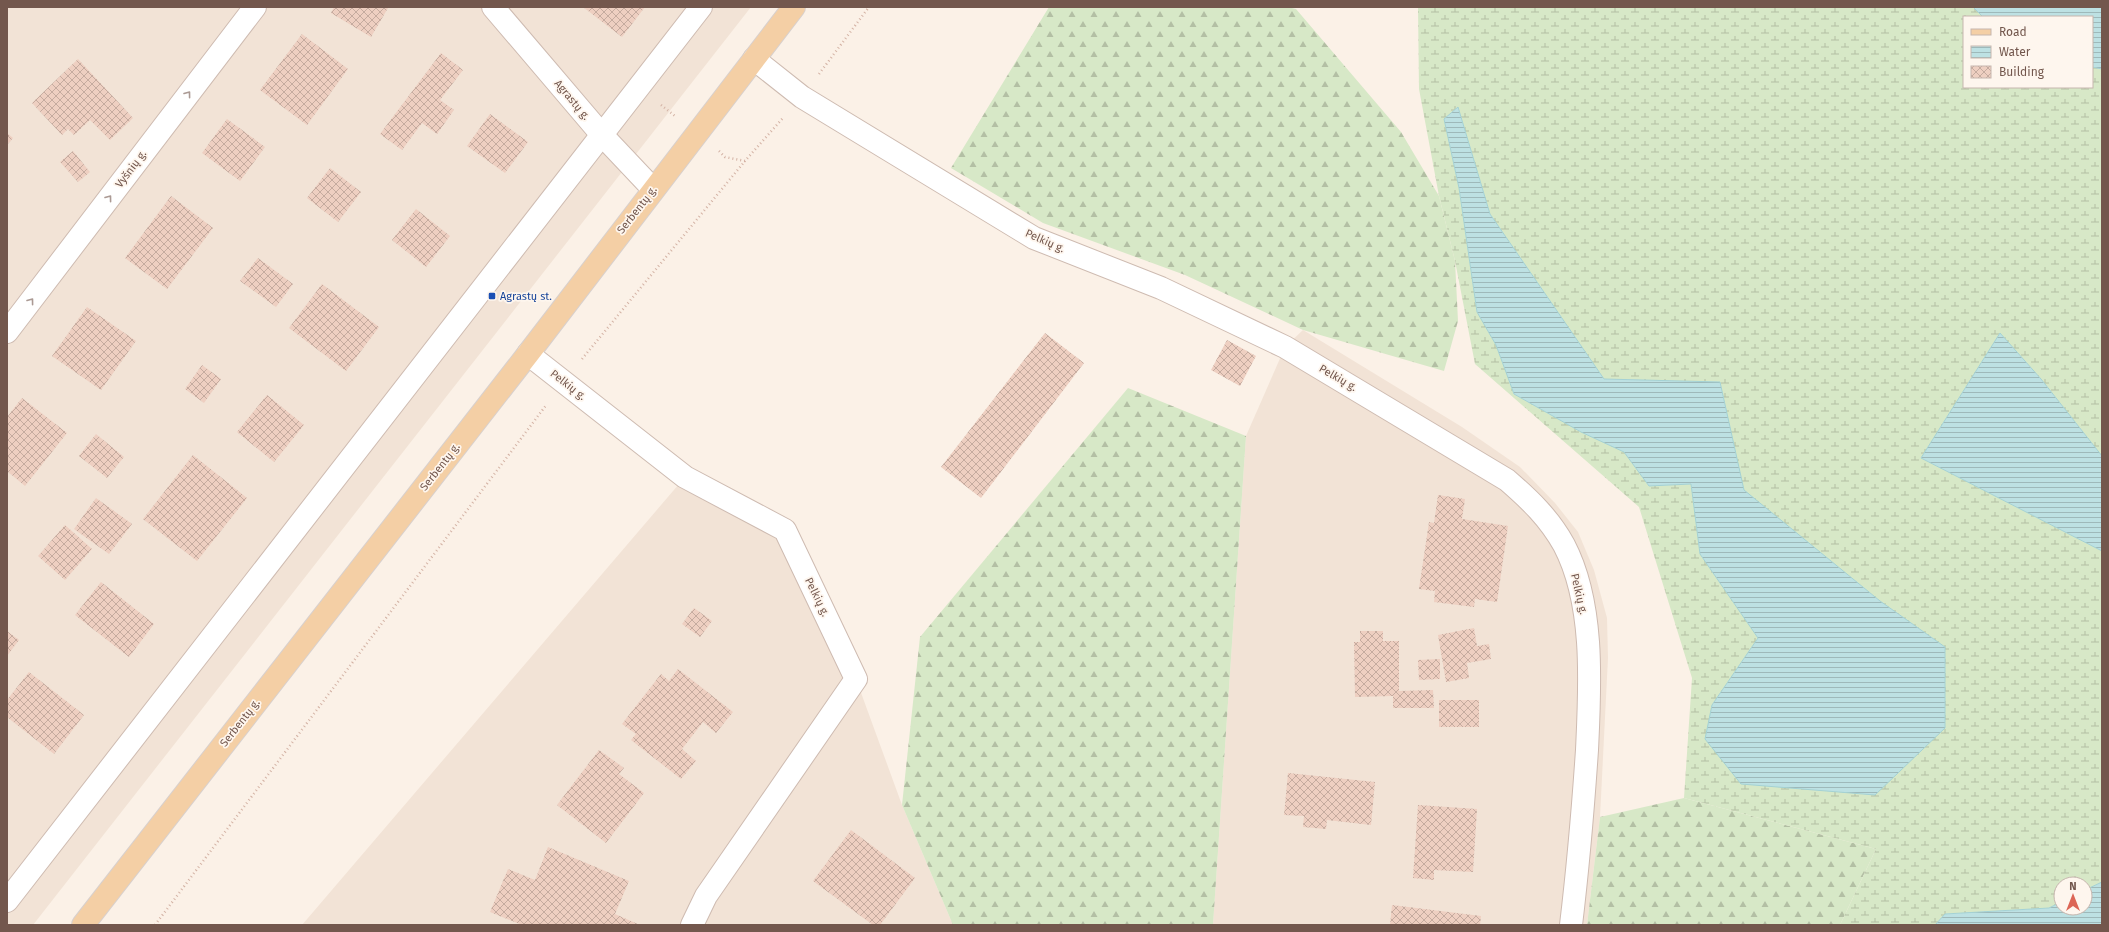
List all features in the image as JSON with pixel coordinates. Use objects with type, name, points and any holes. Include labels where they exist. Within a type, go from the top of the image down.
[{"type":"main road","name":"Serbentų g.","points":[[83,925],[528,354],[794,7]]},
{"type":"street","name":"Vyšnių g.","points":[[7,332],[255,7]]},
{"type":"street","name":"Agrastų g.","points":[[493,7],[602,135],[653,189]]},
{"type":"street","points":[[7,901],[701,7]]},
{"type":"street","name":"Pelkių g.","points":[[754,59],[802,97],[1034,238],[1161,288],[1285,347],[1507,480],[1538,506],[1564,546],[1579,585],[1586,629],[1590,693],[1582,826],[1571,925]]},
{"type":"street","name":"Pelkių g.","points":[[528,354],[685,477],[785,530],[856,679],[706,896],[692,925]]},
{"type":"path","points":[[155,925],[564,382],[745,161]]},
{"type":"shaded area","points":[[7,7],[751,7],[33,925],[7,925]]},
{"type":"shaded area","points":[[1303,330],[1462,427],[1520,467],[1555,503],[1578,532],[1594,570],[1607,618],[1608,658],[1600,817],[1587,925],[1213,925],[1246,436],[1285,347]]},
{"type":"shaded area","points":[[685,477],[785,530],[856,679],[902,805],[953,925],[302,925]]},
{"type":"green space","points":[[1049,7],[1288,7],[1296,9],[1401,132],[1439,196],[1455,261],[1458,321],[1444,371],[1303,330],[1185,275],[1043,223],[951,168]]},
{"type":"green space","points":[[1418,7],[1973,7],[1982,16],[1963,16],[1963,88],[2093,88],[2093,67],[2102,69],[2102,456],[2041,379],[2000,333],[1921,458],[2102,551],[2102,882],[2093,886],[2093,876],[2053,876],[2053,906],[2049,908],[1945,914],[1935,925],[1840,925],[1876,849],[1684,798],[1692,678],[1639,507],[1475,364],[1455,261],[1439,196],[1419,89]],"holes":[[[1458,107],[1490,214],[1604,379],[1720,382],[1743,490],[1880,601],[1945,647],[1712,705],[1758,638],[1700,554],[1691,484],[1649,486],[1624,452],[1581,432],[1514,394],[1496,345],[1477,312],[1459,188],[1444,119]]]},
{"type":"green space","points":[[1128,388],[1246,436],[1213,925],[953,925],[902,805],[920,637]]},
{"type":"green space","points":[[1684,798],[1876,849],[1840,925],[1587,925],[1600,817]]},
{"type":"water","points":[[1973,7],[2102,7],[2102,69],[2093,67],[2093,16],[1982,16]]},
{"type":"water","points":[[1458,107],[1490,214],[1604,379],[1720,382],[1744,490],[1880,601],[1945,647],[1945,728],[1875,795],[1741,784],[1705,739],[1712,705],[1758,638],[1700,554],[1691,484],[1649,486],[1624,452],[1581,432],[1514,394],[1496,345],[1477,312],[1459,188],[1444,119]]},
{"type":"water","points":[[2000,333],[2041,379],[2102,456],[2102,551],[1921,458]]},
{"type":"water","points":[[2102,882],[2102,925],[1935,925],[1945,914],[2049,908],[2053,906],[2053,916],[2093,916],[2093,886]]},
{"type":"building","points":[[334,7],[388,8],[371,37],[331,13]]},
{"type":"building","points":[[583,7],[645,7],[622,37]]},
{"type":"building","points":[[302,34],[348,69],[307,125],[260,90]]},
{"type":"building","points":[[441,53],[463,70],[440,100],[454,110],[437,134],[422,123],[402,150],[380,134]]},
{"type":"building","points":[[78,59],[133,118],[110,140],[90,120],[74,135],[68,129],[62,135],[32,103]]},
{"type":"building","points":[[490,114],[528,142],[505,173],[467,146]]},
{"type":"building","points":[[227,119],[265,147],[240,181],[202,153]]},
{"type":"building","points":[[7,133],[13,138],[7,145]]},
{"type":"building","points":[[73,151],[90,172],[78,182],[60,162]]},
{"type":"building","points":[[330,168],[361,192],[338,222],[307,198]]},
{"type":"building","points":[[171,196],[213,228],[167,289],[125,258]]},
{"type":"building","points":[[416,209],[450,236],[426,267],[392,240]]},
{"type":"building","points":[[258,258],[293,284],[276,307],[240,281]]},
{"type":"building","points":[[322,284],[379,327],[346,371],[289,328]]},
{"type":"building","points":[[87,307],[136,341],[101,390],[52,356]]},
{"type":"building","points":[[1045,333],[1084,363],[981,498],[941,467]]},
{"type":"building","points":[[1227,340],[1256,356],[1240,386],[1211,370]]},
{"type":"building","points":[[202,365],[221,379],[204,403],[185,389]]},
{"type":"building","points":[[267,395],[304,425],[274,462],[237,432]]},
{"type":"building","points":[[22,398],[67,433],[25,486],[7,471],[7,417]]},
{"type":"building","points":[[96,434],[124,457],[107,478],[79,456]]},
{"type":"building","points":[[193,455],[247,498],[197,561],[143,519]]},
{"type":"building","points":[[1438,495],[1465,499],[1462,519],[1508,526],[1497,602],[1475,599],[1474,607],[1434,602],[1435,591],[1419,589],[1429,522],[1434,523]]},
{"type":"building","points":[[96,498],[132,524],[109,554],[74,529]]},
{"type":"building","points":[[65,525],[92,549],[65,580],[38,556]]},
{"type":"building","points":[[101,582],[154,624],[129,657],[75,615]]},
{"type":"building","points":[[694,608],[712,621],[700,637],[682,624]]},
{"type":"building","points":[[1474,628],[1477,646],[1489,644],[1491,659],[1467,663],[1469,678],[1446,682],[1438,635]]},
{"type":"building","points":[[7,631],[19,640],[7,656]]},
{"type":"building","points":[[1360,631],[1383,631],[1383,641],[1399,641],[1399,691],[1433,690],[1434,708],[1393,708],[1393,696],[1355,697],[1354,642],[1360,642]]},
{"type":"building","points":[[1440,659],[1440,679],[1419,680],[1418,660]]},
{"type":"building","points":[[678,669],[733,712],[716,733],[703,722],[682,749],[696,761],[681,779],[631,740],[636,734],[622,724],[661,674],[669,681]]},
{"type":"building","points":[[29,672],[84,715],[54,754],[7,717],[7,700]]},
{"type":"building","points":[[1439,700],[1479,700],[1479,727],[1439,727]]},
{"type":"building","points":[[599,750],[624,768],[619,774],[644,793],[606,843],[557,805]]},
{"type":"building","points":[[1288,773],[1375,782],[1371,825],[1327,820],[1326,829],[1303,827],[1304,816],[1284,815]]},
{"type":"building","points":[[1418,805],[1477,809],[1473,872],[1434,870],[1434,880],[1413,878]]},
{"type":"building","points":[[851,830],[915,878],[880,925],[873,925],[813,881]]},
{"type":"building","points":[[548,847],[629,881],[615,914],[640,925],[522,925],[490,912],[508,869],[535,880]]},
{"type":"building","points":[[1392,905],[1481,916],[1480,925],[1390,925]]},
{"type":"place","name":"Agrastų st.","points":[[492,296]]}]
